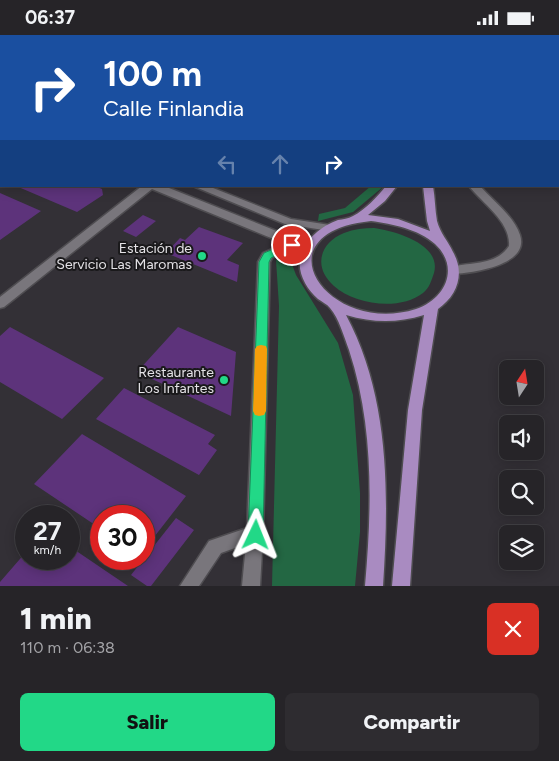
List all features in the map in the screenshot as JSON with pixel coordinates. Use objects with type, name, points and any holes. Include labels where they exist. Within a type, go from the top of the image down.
[{"type":"main road","points":[[355,220],[381,199],[391,187]]},
{"type":"main road","points":[[428,187],[432,221],[442,246],[452,262],[454,271],[453,281],[449,290],[432,307],[416,314],[388,317],[374,317],[354,313],[335,305],[321,295],[311,284],[306,272],[305,260],[307,250],[312,241],[330,228],[355,220],[387,219],[403,223],[425,233],[442,246]]},
{"type":"main road","points":[[335,305],[344,319],[360,362],[370,407],[379,503],[374,586]]},
{"type":"main road","points":[[401,586],[415,411],[432,307]]},
{"type":"street","points":[[0,304],[148,187]]},
{"type":"street","points":[[157,187],[266,230],[292,245],[305,260]]},
{"type":"street","points":[[200,187],[290,223],[330,228]]},
{"type":"street","points":[[454,271],[477,268],[503,259],[512,253],[516,237],[509,225],[475,187]]},
{"type":"street","points":[[251,586],[256,535],[264,262],[267,256],[292,245]]},
{"type":"street","points":[[189,586],[215,547],[238,538],[256,535]]},
{"type":"green space","points":[[370,187],[383,187],[353,212],[318,221],[319,214],[345,208]]},
{"type":"green space","points":[[374,228],[393,232],[415,241],[431,254],[435,263],[434,273],[429,286],[423,293],[413,299],[402,302],[378,303],[354,298],[334,286],[327,279],[321,264],[324,249],[329,243],[336,237],[348,232]]},
{"type":"green space","points":[[289,256],[296,275],[338,343],[353,395],[360,493],[360,532],[355,586],[272,586],[279,306],[276,260]]},
{"type":"building","points":[[18,187],[97,187],[102,189],[103,195],[77,212]]},
{"type":"building","points":[[0,193],[41,211],[0,240]]},
{"type":"building","points":[[143,215],[156,221],[136,237],[123,231]]},
{"type":"building","name":"Estación de Servicio Las Maromas","points":[[199,227],[243,243],[227,260],[239,265],[237,282],[166,253],[180,238],[185,240]]},
{"type":"building","points":[[10,327],[104,378],[62,419],[0,382],[0,336]]},
{"type":"building","points":[[178,327],[236,352],[231,416],[137,372]]},
{"type":"building","points":[[124,388],[215,435],[208,444],[217,450],[199,475],[96,419]]},
{"type":"building","points":[[82,434],[186,496],[155,536],[155,505],[90,505],[90,522],[80,515],[80,505],[65,505],[34,484]]},
{"type":"building","points":[[176,518],[194,530],[151,586],[147,586],[131,575],[135,570],[155,570],[155,545]]},
{"type":"building","points":[[80,553],[90,560],[90,570],[104,570],[128,586],[0,586],[0,582],[15,565],[15,570],[80,570]]},
{"type":"slow traffic","points":[[259,411],[261,349]]},
{"type":"place","name":"Estación de Servicio Las Maromas","points":[[202,256]]},
{"type":"place","name":"Restaurante Los Infantes","points":[[224,380]]},
{"type":"route","points":[[256,535],[264,262],[267,256],[292,245]]}]
